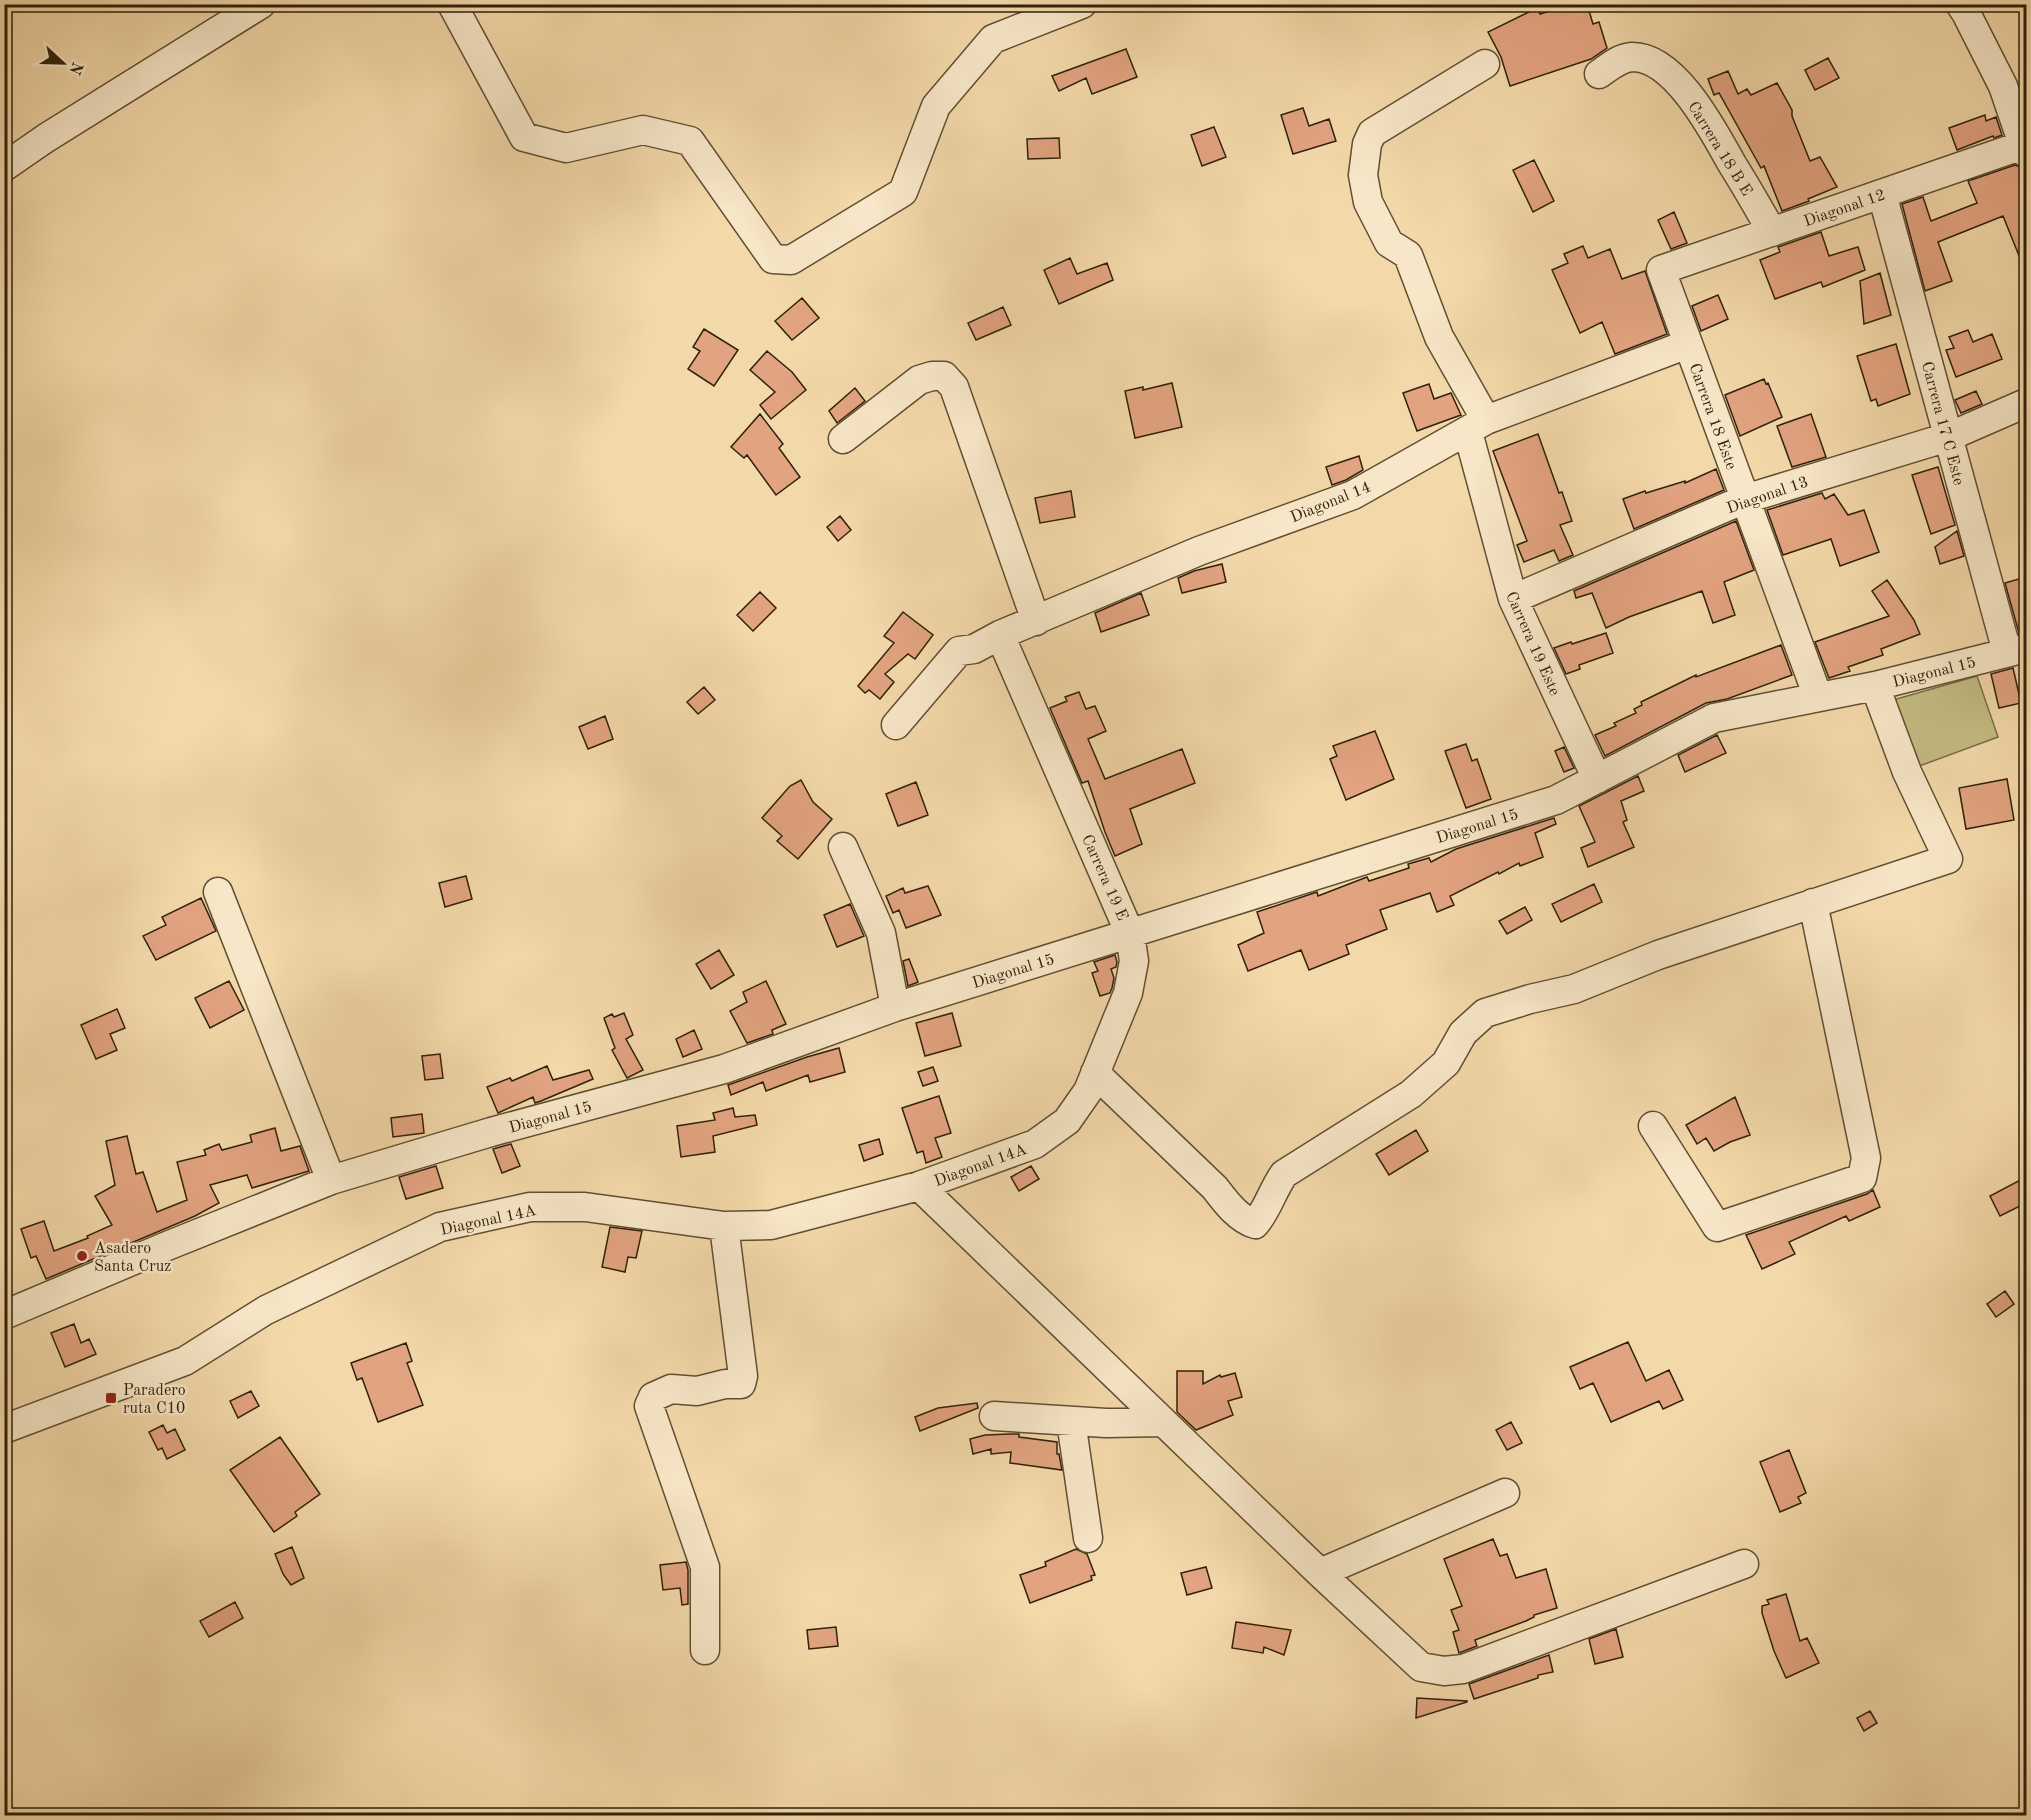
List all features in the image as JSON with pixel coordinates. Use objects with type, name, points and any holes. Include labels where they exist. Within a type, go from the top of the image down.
[{"type":"street","points":[[4,167],[46,138],[261,4]]},
{"type":"street","points":[[452,4],[524,137],[566,148],[643,130],[690,141],[773,259],[791,260],[903,192],[936,106],[993,39],[1082,4]]},
{"type":"street","points":[[1960,4],[2003,86],[2026,147]]},
{"type":"street","name":"Carrera 18 B E","points":[[1599,74],[1617,61],[1632,57],[1655,63],[1680,84],[1701,111],[1772,231]]},
{"type":"street","name":"Carrera 19 Este","points":[[1485,64],[1372,133],[1367,144],[1363,175],[1368,202],[1389,243],[1408,255],[1439,337],[1477,426],[1513,599],[1597,779]]},
{"type":"street","name":"Diagonal 12","points":[[1660,270],[2026,147]]},
{"type":"street","name":"Carrera 17 C Este","points":[[1882,194],[1948,437],[2017,650]]},
{"type":"street","name":"Carrera 18 Este","points":[[1660,270],[1818,696]]},
{"type":"street","name":"Diagonal 14","points":[[896,725],[959,651],[974,649],[1000,635],[1199,551],[1353,495],[1477,426],[1688,344]]},
{"type":"street","points":[[843,439],[919,380],[932,376],[944,376],[954,387],[1036,621]]},
{"type":"street","name":"Diagonal 13","points":[[1513,599],[1745,500],[1948,437],[2026,403]]},
{"type":"street","name":"Carrera 19 E","points":[[1000,635],[1130,934],[1134,961],[1128,993],[1088,1091],[1067,1121]]},
{"type":"street","name":"Diagonal 15","points":[[4,1316],[166,1246],[331,1180],[491,1132],[724,1069],[896,1008],[1556,800],[1714,718],[1875,686],[2017,650]]},
{"type":"street","points":[[1095,1073],[1215,1188],[1226,1202],[1248,1222],[1255,1224],[1265,1212],[1274,1188],[1284,1174],[1411,1094],[1446,1063],[1463,1033],[1485,1013],[1530,999],[1574,989],[1658,955],[1948,859],[1907,772],[1875,686]]},
{"type":"street","points":[[843,847],[881,933],[896,1008]]},
{"type":"street","points":[[218,892],[331,1180]]},
{"type":"street","points":[[1653,1126],[1717,1227],[1862,1178],[1866,1158],[1813,903]]},
{"type":"street","name":"Diagonal 14A","points":[[4,1429],[185,1361],[266,1310],[440,1227],[530,1207],[585,1207],[724,1226],[771,1225],[919,1186],[1035,1144],[1067,1121]]},
{"type":"street","points":[[919,1186],[1320,1573],[1421,1667],[1444,1671],[1463,1669],[1744,1564]]},
{"type":"street","points":[[705,1650],[705,1567],[649,1406],[653,1397],[671,1389],[697,1391],[725,1384],[741,1384],[743,1376],[724,1226]]},
{"type":"street","points":[[994,1416],[1106,1422],[1163,1422]]},
{"type":"street","points":[[1071,1420],[1088,1538]]},
{"type":"street","points":[[1320,1573],[1505,1493]]},
{"type":"shaded area","points":[[1977,676],[1998,737],[1914,768],[1886,702]]},
{"type":"building","points":[[1572,4],[1587,4],[1593,24],[1599,22],[1607,48],[1591,59],[1510,86],[1501,57],[1488,32],[1537,8],[1540,14]]},
{"type":"building","points":[[1126,49],[1137,77],[1092,94],[1086,78],[1059,91],[1052,76]]},
{"type":"building","points":[[1828,58],[1839,78],[1815,90],[1805,70]]},
{"type":"building","points":[[1728,71],[1738,94],[1747,89],[1751,95],[1777,83],[1792,110],[1792,116],[1810,161],[1820,157],[1837,187],[1782,211],[1764,166],[1761,168],[1719,93],[1714,95],[1708,79]]},
{"type":"building","points":[[1303,108],[1309,126],[1329,119],[1336,141],[1293,154],[1281,115]]},
{"type":"building","points":[[1985,115],[1986,121],[1996,117],[2002,135],[1994,138],[1993,136],[1957,150],[1949,128]]},
{"type":"building","points":[[1214,127],[1226,157],[1202,166],[1191,135]]},
{"type":"building","points":[[1059,138],[1060,158],[1028,159],[1027,139]]},
{"type":"building","points":[[1534,160],[1554,201],[1533,212],[1513,170]]},
{"type":"building","points":[[2015,165],[2026,169],[2026,273],[2003,216],[1938,242],[1952,281],[1925,291],[1902,204],[1923,197],[1931,221],[1977,203],[1968,181]]},
{"type":"building","points":[[1674,212],[1687,243],[1671,249],[1658,220]]},
{"type":"building","points":[[1821,232],[1829,256],[1858,247],[1865,270],[1823,287],[1821,282],[1775,299],[1760,260],[1780,252],[1778,247]]},
{"type":"building","points":[[1583,246],[1588,258],[1610,249],[1622,279],[1645,271],[1667,334],[1615,354],[1602,322],[1580,333],[1552,270],[1568,263],[1564,254]]},
{"type":"building","points":[[1070,258],[1077,274],[1107,263],[1113,280],[1059,304],[1044,270]]},
{"type":"building","points":[[1880,273],[1891,315],[1864,324],[1860,281]]},
{"type":"building","points":[[1718,295],[1728,319],[1701,331],[1692,306]]},
{"type":"building","points":[[802,298],[819,318],[792,340],[775,321]]},
{"type":"building","points":[[1003,307],[1011,325],[976,340],[968,323]]},
{"type":"building","points":[[704,329],[738,350],[714,386],[688,369],[700,351],[693,347]]},
{"type":"building","points":[[1968,330],[1973,342],[1992,334],[2002,359],[1956,377],[1946,350],[1954,348],[1949,337]]},
{"type":"building","points":[[1896,344],[1910,394],[1878,406],[1876,399],[1871,401],[1857,356]]},
{"type":"building","points":[[767,351],[792,372],[806,390],[771,419],[760,405],[775,392],[750,370]]},
{"type":"building","points":[[1764,379],[1766,384],[1768,383],[1782,417],[1740,436],[1725,395]]},
{"type":"building","points":[[1172,383],[1182,427],[1135,438],[1125,391],[1143,387],[1143,390]]},
{"type":"building","points":[[1429,384],[1434,399],[1451,393],[1461,415],[1417,431],[1403,393]]},
{"type":"building","points":[[855,388],[865,401],[837,423],[829,411]]},
{"type":"building","points":[[1976,391],[1982,404],[1961,413],[1955,400]]},
{"type":"building","points":[[760,414],[783,444],[779,448],[800,477],[776,495],[747,455],[744,458],[731,447]]},
{"type":"building","points":[[1811,414],[1826,457],[1792,467],[1777,426]]},
{"type":"building","points":[[1538,434],[1559,493],[1562,492],[1572,521],[1560,525],[1573,555],[1559,561],[1554,550],[1524,562],[1517,545],[1527,541],[1493,451]]},
{"type":"building","points":[[1359,456],[1363,470],[1332,485],[1326,467]]},
{"type":"building","points":[[1938,467],[1955,525],[1931,534],[1912,475]]},
{"type":"building","points":[[1716,469],[1724,490],[1634,529],[1623,499],[1645,491],[1646,493],[1685,481],[1685,483]]},
{"type":"building","points":[[1071,491],[1075,517],[1040,523],[1035,498]]},
{"type":"building","points":[[1822,493],[1825,499],[1834,494],[1848,515],[1864,510],[1879,552],[1840,566],[1831,539],[1783,555],[1767,510]]},
{"type":"building","points":[[840,516],[851,530],[838,541],[827,527]]},
{"type":"building","points":[[1736,521],[1754,570],[1724,582],[1735,615],[1713,623],[1702,591],[1629,617],[1606,628],[1592,593],[1576,598],[1574,591]]},
{"type":"building","points":[[1957,531],[1964,556],[1940,564],[1935,547]]},
{"type":"building","points":[[1222,564],[1226,582],[1182,593],[1178,578],[1194,571]]},
{"type":"building","points":[[2026,577],[2026,632],[2019,633],[2005,583]]},
{"type":"building","points":[[1887,580],[1914,620],[1920,634],[1881,649],[1883,655],[1848,667],[1850,671],[1829,678],[1815,642],[1889,616],[1872,591]]},
{"type":"building","points":[[760,592],[776,608],[753,631],[737,615]]},
{"type":"building","points":[[1141,593],[1149,615],[1101,632],[1095,613]]},
{"type":"building","points":[[903,612],[933,635],[915,659],[908,654],[885,674],[894,682],[880,699],[869,690],[865,693],[858,686],[894,643],[884,636]]},
{"type":"building","points":[[1606,633],[1613,653],[1579,665],[1580,669],[1566,674],[1554,648]]},
{"type":"building","points":[[1781,645],[1792,675],[1727,699],[1706,703],[1605,756],[1595,735],[1616,726],[1614,723],[1636,713],[1634,709],[1642,705],[1641,702],[1696,675],[1696,677]]},
{"type":"building","points":[[2013,668],[2021,703],[1999,708],[1991,674]]},
{"type":"building","points":[[704,687],[715,700],[698,714],[687,702]]},
{"type":"building","points":[[1079,692],[1086,709],[1095,706],[1106,731],[1088,739],[1105,779],[1182,749],[1195,783],[1130,809],[1142,844],[1115,856],[1088,781],[1082,783],[1050,708],[1067,701],[1065,697]]},
{"type":"building","points":[[605,716],[613,739],[588,749],[579,727]]},
{"type":"building","points":[[1375,731],[1394,779],[1346,800],[1330,759],[1337,756],[1333,746]]},
{"type":"building","points":[[1717,735],[1726,753],[1685,772],[1678,755]]},
{"type":"building","points":[[1466,744],[1472,761],[1477,759],[1491,799],[1466,808],[1445,751]]},
{"type":"building","points":[[1564,747],[1574,768],[1564,772],[1555,751]]},
{"type":"building","points":[[1638,776],[1644,791],[1621,801],[1627,820],[1623,822],[1634,847],[1588,867],[1581,848],[1595,842],[1579,806]]},
{"type":"building","points":[[2007,779],[2014,820],[1966,829],[1959,788]]},
{"type":"building","points":[[801,780],[813,802],[832,819],[798,859],[777,841],[782,836],[762,818],[790,786]]},
{"type":"building","points":[[916,782],[928,815],[898,826],[886,794]]},
{"type":"building","points":[[1554,818],[1556,824],[1535,833],[1543,857],[1520,866],[1519,863],[1450,896],[1454,905],[1437,912],[1430,893],[1380,910],[1387,929],[1346,945],[1349,954],[1309,970],[1301,950],[1248,971],[1238,945],[1264,933],[1257,912],[1317,892],[1318,896],[1367,877],[1369,881],[1409,868],[1408,864],[1429,858],[1431,862],[1456,849]]},
{"type":"building","points":[[466,876],[472,899],[445,907],[439,883]]},
{"type":"building","points":[[1594,884],[1602,902],[1561,922],[1552,904]]},
{"type":"building","points":[[928,886],[941,915],[906,928],[899,910],[893,913],[886,896],[903,888],[905,893]]},
{"type":"building","points":[[201,898],[216,931],[156,960],[143,936],[166,925],[162,917]]},
{"type":"building","points":[[850,904],[864,936],[837,947],[824,915]]},
{"type":"building","points":[[1525,907],[1532,920],[1507,934],[1499,921]]},
{"type":"building","points":[[719,950],[734,975],[711,989],[696,964]]},
{"type":"building","points":[[1115,955],[1116,967],[1111,969],[1114,978],[1112,988],[1110,993],[1100,996],[1092,973],[1098,971],[1094,962]]},
{"type":"building","points":[[909,959],[918,982],[908,986],[903,961]]},
{"type":"building","points":[[229,981],[244,1010],[210,1028],[195,998]]},
{"type":"building","points":[[766,981],[786,1024],[772,1030],[773,1034],[747,1043],[730,1011],[747,1002],[743,992]]},
{"type":"building","points":[[117,1009],[125,1028],[110,1034],[117,1050],[96,1059],[81,1025]]},
{"type":"building","points":[[624,1013],[633,1035],[626,1039],[643,1070],[627,1078],[612,1050],[615,1048],[604,1018],[612,1014],[614,1017]]},
{"type":"building","points":[[952,1013],[961,1046],[925,1056],[916,1023]]},
{"type":"building","points":[[694,1030],[702,1049],[683,1057],[676,1039]]},
{"type":"building","points":[[839,1048],[845,1072],[810,1082],[808,1075],[766,1091],[763,1082],[731,1095],[728,1085]]},
{"type":"building","points":[[440,1054],[443,1078],[425,1080],[422,1056]]},
{"type":"building","points":[[547,1066],[553,1080],[589,1070],[593,1079],[535,1103],[533,1097],[498,1113],[487,1087],[510,1078],[512,1081]]},
{"type":"building","points":[[933,1067],[938,1081],[923,1086],[918,1072]]},
{"type":"building","points":[[939,1096],[951,1133],[935,1138],[942,1157],[926,1163],[923,1151],[917,1153],[902,1108]]},
{"type":"building","points":[[1735,1097],[1750,1135],[1714,1151],[1706,1138],[1697,1144],[1686,1125]]},
{"type":"building","points":[[733,1108],[735,1117],[755,1115],[757,1125],[713,1136],[715,1152],[681,1157],[677,1126],[715,1120],[713,1113]]},
{"type":"building","points":[[422,1114],[424,1133],[393,1137],[391,1118]]},
{"type":"building","points":[[275,1128],[281,1151],[300,1146],[309,1171],[252,1188],[247,1175],[210,1185],[219,1203],[195,1216],[46,1279],[36,1256],[31,1258],[21,1229],[44,1221],[54,1251],[88,1238],[87,1236],[112,1225],[95,1196],[115,1185],[106,1141],[127,1136],[136,1174],[143,1172],[157,1212],[187,1200],[177,1162],[206,1155],[204,1150],[219,1144],[222,1150],[252,1142],[250,1135]]},
{"type":"building","points":[[1416,1130],[1428,1151],[1389,1175],[1376,1154]]},
{"type":"building","points":[[879,1139],[883,1154],[864,1161],[859,1145]]},
{"type":"building","points":[[511,1144],[520,1166],[502,1173],[493,1149]]},
{"type":"building","points":[[436,1166],[443,1188],[406,1199],[399,1177]]},
{"type":"building","points":[[1031,1166],[1039,1179],[1019,1191],[1011,1177]]},
{"type":"building","points":[[2026,1177],[2026,1203],[2000,1216],[1990,1196]]},
{"type":"building","points":[[1873,1190],[1880,1207],[1849,1221],[1846,1216],[1789,1242],[1795,1254],[1762,1269],[1746,1235]]},
{"type":"building","points":[[610,1227],[642,1231],[636,1258],[628,1257],[625,1272],[602,1267]]},
{"type":"building","points":[[2005,1291],[2014,1304],[1996,1317],[1987,1304]]},
{"type":"building","points":[[74,1324],[81,1343],[89,1339],[96,1354],[65,1367],[51,1333]]},
{"type":"building","points":[[1628,1342],[1646,1381],[1669,1370],[1683,1400],[1663,1409],[1659,1401],[1611,1422],[1593,1383],[1580,1389],[1570,1367]]},
{"type":"building","points":[[406,1343],[412,1361],[407,1363],[423,1405],[378,1422],[362,1378],[357,1380],[351,1363]]},
{"type":"building","points":[[1177,1371],[1203,1371],[1203,1384],[1220,1375],[1221,1377],[1235,1373],[1242,1397],[1228,1401],[1233,1415],[1196,1430],[1177,1412]]},
{"type":"building","points":[[251,1391],[259,1406],[238,1418],[230,1401]]},
{"type":"building","points":[[977,1403],[978,1408],[920,1431],[915,1417],[938,1408]]},
{"type":"building","points":[[1511,1422],[1522,1443],[1507,1450],[1496,1430]]},
{"type":"building","points":[[163,1425],[167,1433],[175,1429],[185,1450],[167,1459],[162,1448],[158,1450],[149,1432]]},
{"type":"building","points":[[1019,1434],[1019,1437],[1057,1442],[1057,1454],[1059,1454],[1062,1470],[1010,1463],[1011,1452],[991,1454],[991,1449],[973,1454],[970,1439],[985,1435]]},
{"type":"building","points":[[280,1437],[320,1494],[295,1512],[297,1516],[274,1532],[230,1470]]},
{"type":"building","points":[[1789,1450],[1806,1493],[1798,1497],[1801,1503],[1780,1512],[1760,1462]]},
{"type":"building","points":[[1493,1539],[1500,1556],[1507,1554],[1516,1578],[1546,1569],[1557,1608],[1534,1615],[1526,1621],[1475,1640],[1477,1646],[1459,1653],[1453,1632],[1459,1630],[1451,1610],[1462,1606],[1444,1559]]},
{"type":"building","points":[[292,1547],[304,1578],[291,1585],[283,1574],[275,1554]]},
{"type":"building","points":[[1076,1549],[1087,1554],[1095,1575],[1091,1576],[1092,1580],[1030,1603],[1020,1575],[1046,1566],[1045,1562]]},
{"type":"building","points":[[686,1562],[688,1604],[682,1605],[680,1588],[663,1590],[660,1565]]},
{"type":"building","points":[[1206,1567],[1212,1588],[1187,1595],[1181,1573]]},
{"type":"building","points":[[1786,1594],[1800,1641],[1807,1638],[1819,1663],[1786,1678],[1774,1651],[1762,1613],[1762,1606],[1769,1604],[1767,1600]]},
{"type":"building","points":[[235,1602],[243,1618],[209,1637],[200,1621]]},
{"type":"building","points":[[1236,1622],[1291,1630],[1284,1655],[1264,1647],[1263,1653],[1232,1648]]},
{"type":"building","points":[[836,1627],[838,1646],[809,1649],[807,1630]]},
{"type":"building","points":[[1616,1629],[1623,1657],[1595,1664],[1589,1639]]},
{"type":"building","points":[[1549,1655],[1553,1672],[1538,1675],[1538,1678],[1474,1699],[1469,1684]]},
{"type":"building","points":[[1417,1698],[1467,1701],[1467,1702],[1416,1718]]},
{"type":"building","points":[[1870,1711],[1877,1723],[1864,1731],[1857,1718]]},
{"type":"place","name":"Asadero Santa Cruz","points":[[82,1256]]},
{"type":"place","name":"Paradero ruta C10","points":[[111,1398]]}]
